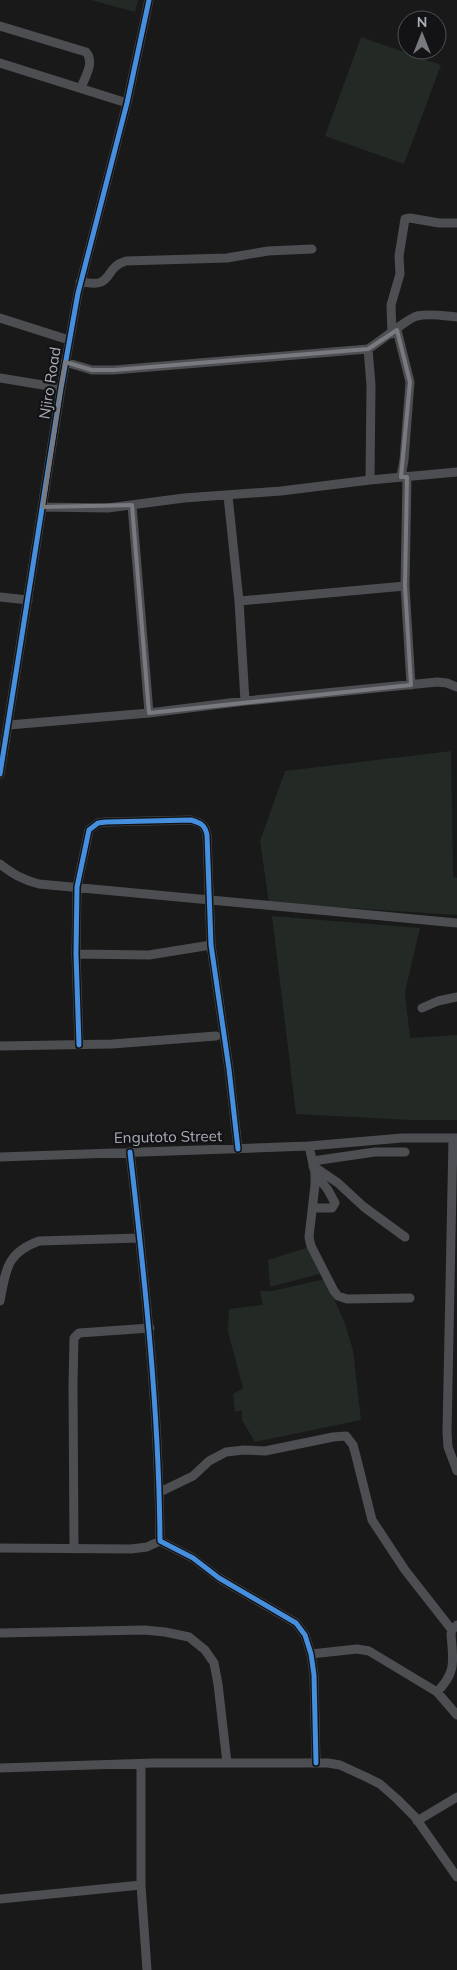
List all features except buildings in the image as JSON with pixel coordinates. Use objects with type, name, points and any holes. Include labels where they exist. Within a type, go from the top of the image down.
[{"type":"street","name":"Njiro Road","points":[[0,774],[65,362],[80,282],[127,103],[149,0]]},
{"type":"street","points":[[0,26],[86,52],[90,56],[91,62],[82,88]]},
{"type":"street","points":[[0,63],[127,103]]},
{"type":"street","points":[[411,685],[405,586],[404,477],[410,382],[394,332],[391,305],[400,274],[399,256],[405,219],[457,223]]},
{"type":"street","points":[[80,282],[99,283],[105,279],[114,266],[126,261],[227,258],[268,251],[312,249]]},
{"type":"street","points":[[65,362],[92,370],[114,370],[368,350],[409,319],[417,316],[457,317]]},
{"type":"street","points":[[0,318],[56,334],[69,340]]},
{"type":"street","points":[[368,350],[370,480]]},
{"type":"street","points":[[0,378],[61,388]]},
{"type":"street","points":[[43,507],[108,508],[184,498],[228,496],[457,472]]},
{"type":"street","points":[[228,496],[240,601],[245,701]]},
{"type":"street","points":[[132,505],[149,713]]},
{"type":"street","points":[[240,601],[405,586]]},
{"type":"street","points":[[0,597],[28,600]]},
{"type":"street","points":[[8,725],[149,713],[245,701],[437,682],[457,687]]},
{"type":"street","points":[[0,708],[11,709]]},
{"type":"street","points":[[79,1045],[76,954],[78,887],[87,834],[93,826],[106,822],[192,820],[199,822],[205,827],[211,945],[229,1069],[238,1149]]},
{"type":"street","points":[[0,864],[25,881],[39,884],[457,923]]},
{"type":"street","points":[[76,954],[149,955],[211,945]]},
{"type":"street","points":[[422,1008],[438,1001],[457,997]]},
{"type":"street","points":[[0,1046],[150,1042],[216,1036]]},
{"type":"street","name":"Engutoto Street","points":[[0,1157],[309,1146],[402,1138],[455,1138]]},
{"type":"street","points":[[455,1138],[447,1432],[448,1447],[457,1470]]},
{"type":"street","points":[[309,1146],[313,1167],[314,1208],[309,1230],[311,1246],[338,1296],[347,1299],[410,1298]]},
{"type":"street","points":[[130,1152],[150,1328],[160,1492],[160,1541]]},
{"type":"street","points":[[313,1167],[375,1152],[405,1152]]},
{"type":"street","points":[[313,1167],[335,1203],[332,1208],[314,1208]]},
{"type":"street","points":[[313,1167],[338,1183],[369,1211],[405,1237]]},
{"type":"street","points":[[0,1301],[5,1273],[13,1256],[24,1246],[39,1241],[140,1238]]},
{"type":"street","points":[[74,1549],[74,1338],[79,1333],[150,1328]]},
{"type":"street","points":[[160,1492],[193,1476],[209,1461],[226,1452],[239,1450],[264,1451],[346,1436],[353,1445],[366,1502],[375,1527],[405,1570],[454,1628],[451,1634],[454,1661],[452,1672],[448,1681],[437,1692]]},
{"type":"street","points":[[0,1548],[131,1549],[147,1547],[160,1541]]},
{"type":"street","points":[[160,1541],[193,1558],[219,1578],[296,1623],[305,1635],[311,1654],[314,1675],[316,1763]]},
{"type":"street","points":[[0,1633],[144,1630],[189,1637],[205,1650],[214,1663],[227,1763]]},
{"type":"street","points":[[311,1654],[357,1649],[369,1651],[437,1692],[457,1715]]},
{"type":"street","points":[[0,1768],[227,1763],[316,1763],[340,1765],[380,1784],[397,1799],[417,1821],[457,1877]]},
{"type":"street","points":[[141,1764],[141,1885],[147,1970]]},
{"type":"street","points":[[417,1821],[457,1797]]},
{"type":"street","points":[[0,1899],[141,1885]]},
{"type":"highlighted area","points":[[397,330],[410,382],[401,477],[407,477],[405,586],[411,685],[149,713],[132,505],[43,507],[65,362],[92,370],[114,370],[368,349]]},
{"type":"shaded area","points":[[91,0],[138,0],[135,12]]},
{"type":"shaded area","points":[[361,37],[397,50],[397,60],[427,60],[441,65],[404,164],[325,136]]},
{"type":"shaded area","points":[[451,751],[453,877],[457,878],[457,915],[269,903],[260,841],[285,771]]},
{"type":"shaded area","points":[[272,916],[420,928],[405,992],[410,1038],[457,1035],[457,1120],[411,1120],[296,1114]]},
{"type":"shaded area","points":[[309,1247],[323,1273],[270,1287],[268,1260]]},
{"type":"shaded area","points":[[325,1279],[344,1321],[353,1350],[361,1420],[255,1442],[242,1420],[242,1410],[235,1412],[233,1394],[243,1388],[228,1332],[229,1309],[263,1305],[260,1291],[272,1291]]},
{"type":"cycle path","points":[[0,774],[61,388],[78,293],[127,103],[149,0]]},
{"type":"cycle path","points":[[79,1045],[76,954],[77,887],[89,830],[98,823],[106,822],[191,820],[200,823],[207,835],[211,945],[229,1069],[238,1149]]},
{"type":"cycle path","points":[[130,1152],[146,1297],[154,1395],[160,1541],[193,1558],[219,1578],[296,1623],[305,1635],[311,1654],[314,1675],[316,1763]]}]
